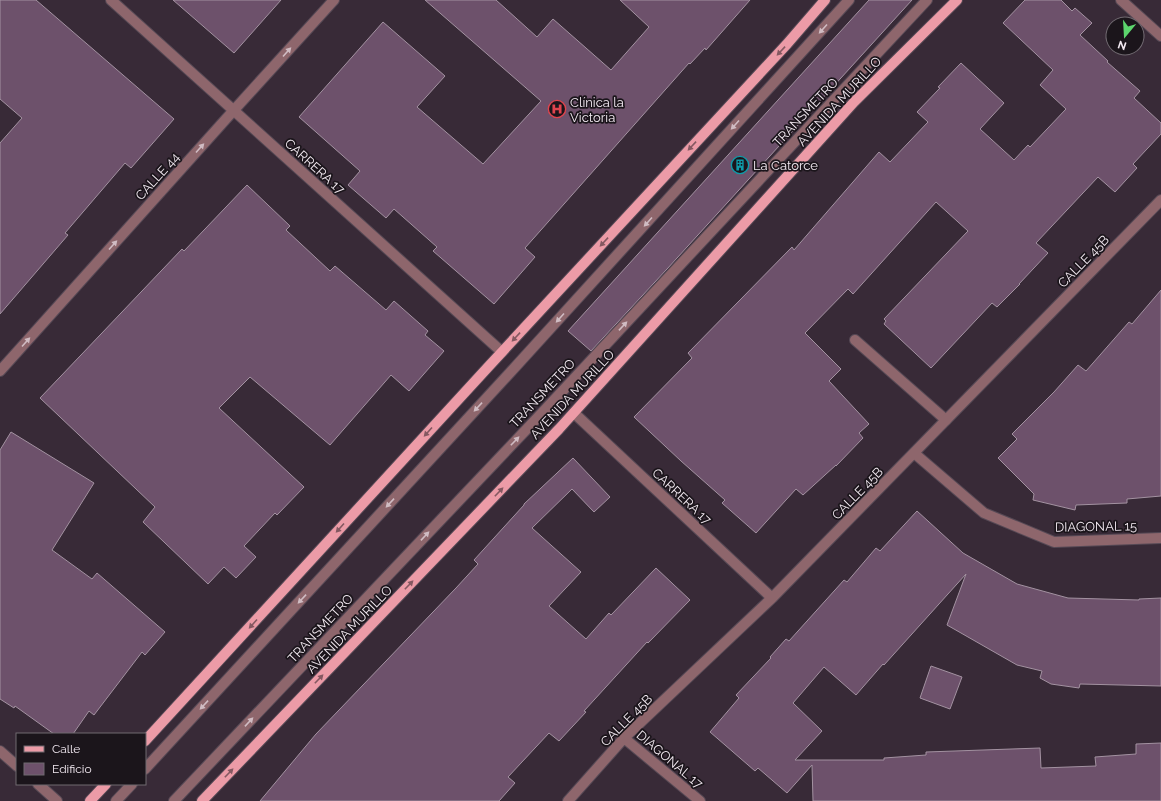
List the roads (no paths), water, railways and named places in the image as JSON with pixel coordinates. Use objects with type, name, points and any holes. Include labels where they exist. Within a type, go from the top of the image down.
[{"type":"main road","points":[[146,740],[787,44],[825,0]]},
{"type":"main road","name":"AVENIDA MURILLO","points":[[202,801],[574,413],[854,102],[957,0]]},
{"type":"main road","points":[[90,801],[105,785]]},
{"type":"street","name":"CARRERA 17","points":[[110,0],[502,352]]},
{"type":"street","name":"CALLE 44","points":[[0,371],[334,0]]},
{"type":"street","points":[[146,768],[522,359],[849,0]]},
{"type":"street","name":"TRANSMETRO","points":[[174,801],[542,413],[927,0]]},
{"type":"street","points":[[1121,0],[1161,36]]},
{"type":"street","name":"CALLE 45B","points":[[568,801],[624,738],[772,598],[1161,200]]},
{"type":"street","points":[[855,340],[946,420]]},
{"type":"street","name":"CARRERA 17","points":[[574,413],[772,598]]},
{"type":"street","name":"DIAGONAL 15","points":[[914,452],[984,513],[1054,542],[1161,538]]},
{"type":"street","name":"DIAGONAL 17","points":[[624,738],[700,801]]},
{"type":"street","points":[[0,751],[16,765]]},
{"type":"street","points":[[39,785],[57,801]]},
{"type":"street","points":[[116,801],[131,785]]},
{"type":"place","name":"Clínica la Victoria","points":[[557,109]]},
{"type":"place","name":"La Catorce","points":[[740,165]]}]
